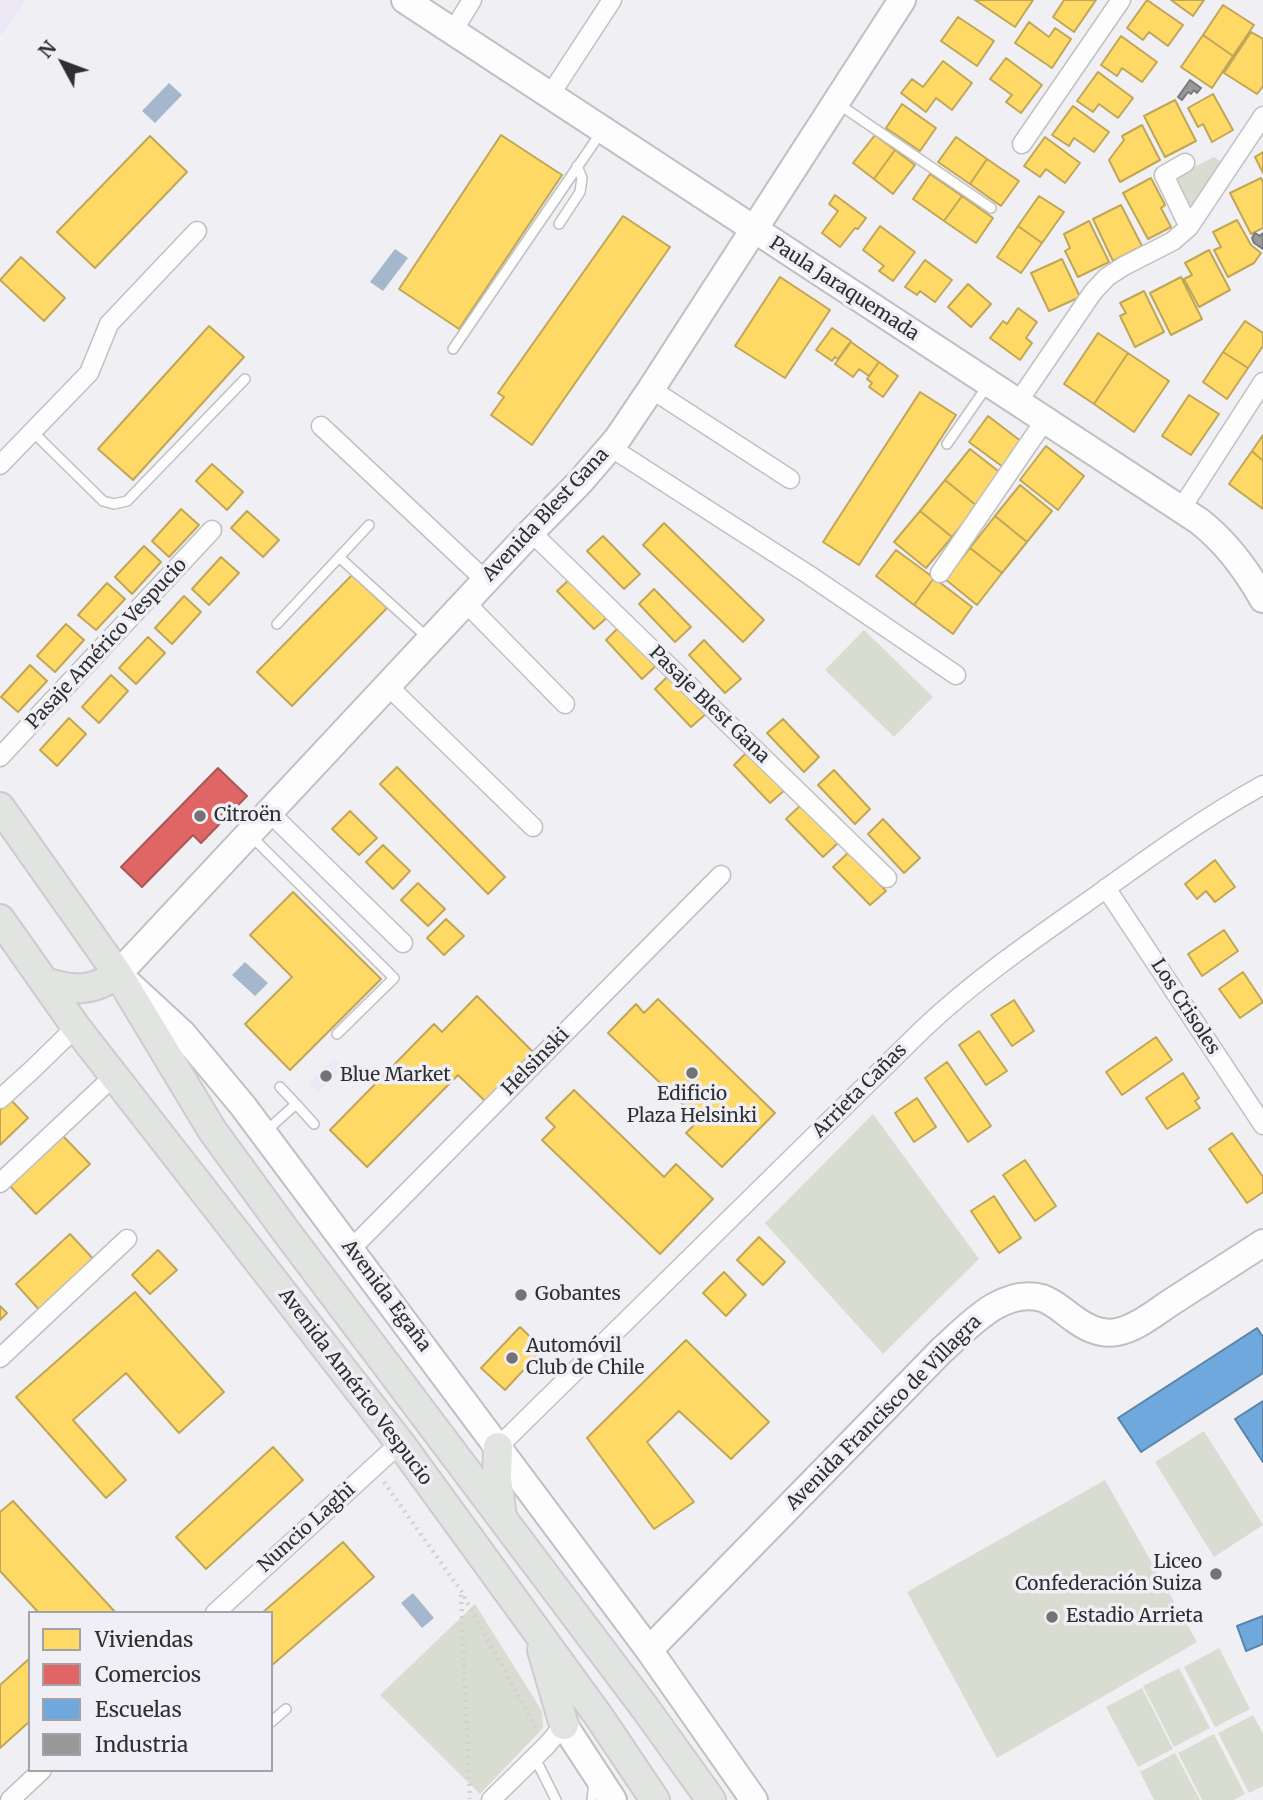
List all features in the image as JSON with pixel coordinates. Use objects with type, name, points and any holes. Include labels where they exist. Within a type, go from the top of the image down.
[{"type":"main road","name":"Avenida Egaña","points":[[0,807],[118,974]]},
{"type":"main road","points":[[4,935],[45,982],[64,988],[83,989],[118,974]]},
{"type":"main road","name":"Avenida Américo Vespucio","points":[[118,974],[212,1130],[711,1800]]},
{"type":"main road","name":"Avenida Américo Vespucio","points":[[45,982],[76,1027],[400,1443],[600,1718],[655,1800]]},
{"type":"main road","points":[[498,1447],[496,1479],[503,1520]]},
{"type":"main road","points":[[535,1628],[548,1743]]},
{"type":"street","name":"Paula Jaraquemada","points":[[405,0],[1181,509],[1205,526],[1230,550],[1243,565],[1263,599]]},
{"type":"street","points":[[453,31],[472,0]]},
{"type":"street","points":[[550,95],[612,0]]},
{"type":"street","name":"Avenida Blest Gana","points":[[118,974],[610,447],[652,389],[902,0]]},
{"type":"street","points":[[1022,144],[1121,0]]},
{"type":"street","points":[[1018,402],[1093,292],[1107,277],[1124,265],[1173,241],[1189,227],[1263,116]]},
{"type":"street","points":[[1185,163],[1164,175],[1189,227]]},
{"type":"street","points":[[0,465],[89,373],[109,324],[197,231]]},
{"type":"street","points":[[1181,509],[1263,382]]},
{"type":"street","points":[[652,389],[790,479]]},
{"type":"street","points":[[940,573],[1045,420]]},
{"type":"street","points":[[321,426],[485,581]]},
{"type":"street","points":[[610,447],[956,675]]},
{"type":"street","name":"Pasaje Américo Vespucio","points":[[0,757],[212,530]]},
{"type":"street","name":"Pasaje Blest Gana","points":[[531,533],[887,878]]},
{"type":"street","points":[[466,603],[565,704]]},
{"type":"street","points":[[388,686],[533,827]]},
{"type":"street","name":"Arrieta Cañas","points":[[498,1447],[942,1011],[988,972],[1200,822],[1263,785]]},
{"type":"street","points":[[269,812],[403,943]]},
{"type":"street","name":"Helsinski","points":[[351,1249],[721,875]]},
{"type":"street","name":"Los Crisoles","points":[[1107,888],[1263,1125]]},
{"type":"street","name":"Avenida Egaña","points":[[118,974],[183,1034],[264,1134],[649,1650],[754,1800]]},
{"type":"street","points":[[0,1099],[76,1027]]},
{"type":"street","points":[[0,1184],[114,1076]]},
{"type":"street","points":[[0,1359],[127,1239]]},
{"type":"street","name":"Avenida Francisco de Villagra","points":[[649,1650],[942,1350],[993,1308],[1020,1296],[1032,1296],[1056,1305],[1094,1330],[1108,1333],[1120,1331],[1132,1327],[1263,1243]]},
{"type":"street","name":"Nuncio Laghi","points":[[217,1611],[400,1443]]},
{"type":"street","points":[[491,1800],[548,1743],[595,1773],[613,1800]]},
{"type":"street","points":[[10,1800],[40,1772]]},
{"type":"lane","points":[[835,102],[991,208]]},
{"type":"lane","points":[[453,349],[603,129]]},
{"type":"lane","points":[[559,224],[580,192],[582,178],[577,166]]},
{"type":"lane","points":[[33,432],[103,501],[114,504],[127,501],[245,379]]},
{"type":"lane","points":[[947,444],[989,383]]},
{"type":"lane","points":[[277,624],[369,525]]},
{"type":"lane","points":[[339,557],[430,641]]},
{"type":"lane","points":[[249,834],[394,978],[337,1034]]},
{"type":"lane","points":[[280,1087],[314,1125]]},
{"type":"lane","points":[[264,1134],[296,1104]]},
{"type":"lane","points":[[273,1721],[286,1709]]},
{"type":"lane","points":[[548,1743],[555,1800]]},
{"type":"lane","points":[[592,1800],[595,1773]]},
{"type":"path","points":[[373,1468],[461,1591],[548,1743]]},
{"type":"path","points":[[461,1591],[470,1800]]},
{"type":"shaded area","points":[[0,0],[26,0],[2,35],[0,33]]},
{"type":"shaded area","points":[[1214,157],[1227,165],[1188,220],[1169,180]]},
{"type":"shaded area","points":[[864,630],[933,697],[894,737],[825,670]]},
{"type":"shaded area","name":"Blue Market","points":[[334,1058],[344,1068],[318,1092],[309,1083]]},
{"type":"shaded area","points":[[873,1114],[979,1259],[883,1354],[765,1223]]},
{"type":"shaded area","points":[[1204,1431],[1263,1525],[1214,1557],[1155,1462]]},
{"type":"shaded area","name":"Estadio Arrieta","points":[[1105,1480],[1197,1642],[997,1758],[907,1592]]},
{"type":"shaded area","points":[[475,1604],[542,1711],[543,1728],[480,1794],[380,1695]]},
{"type":"shaded area","points":[[1219,1648],[1250,1709],[1215,1727],[1184,1667]]},
{"type":"shaded area","points":[[1179,1668],[1210,1728],[1174,1747],[1143,1686]]},
{"type":"shaded area","points":[[1142,1688],[1173,1749],[1138,1767],[1106,1707]]},
{"type":"shaded area","points":[[1253,1715],[1263,1734],[1263,1786],[1249,1793],[1218,1733]]},
{"type":"shaded area","points":[[1214,1734],[1245,1794],[1234,1800],[1202,1800],[1178,1753]]},
{"type":"shaded area","points":[[1175,1753],[1200,1800],[1154,1800],[1140,1772]]},
{"type":"water","points":[[169,83],[182,95],[155,123],[142,111]]},
{"type":"water","points":[[395,249],[408,258],[383,291],[370,282]]},
{"type":"water","points":[[245,962],[268,983],[255,996],[232,975]]},
{"type":"water","points":[[413,1593],[434,1618],[422,1628],[401,1603]]},
{"type":"building: Viviendas","points":[[975,0],[1033,0],[1015,27]]},
{"type":"building: Viviendas","points":[[1064,0],[1096,0],[1074,32],[1053,17]]},
{"type":"building: Viviendas","points":[[1147,0],[1183,25],[1168,46],[1149,32],[1143,40],[1127,28]]},
{"type":"building: Viviendas","points":[[1171,0],[1204,0],[1193,16]]},
{"type":"building: Viviendas","points":[[1223,5],[1254,25],[1233,56],[1203,35]]},
{"type":"building: Viviendas","points":[[958,17],[994,41],[977,66],[941,41]]},
{"type":"building: Viviendas","points":[[1029,22],[1049,37],[1055,28],[1071,39],[1052,68],[1015,43]]},
{"type":"building: Viviendas","points":[[1251,32],[1263,39],[1263,86],[1257,94],[1224,73]]},
{"type":"building: Viviendas","points":[[1203,35],[1233,56],[1212,88],[1181,67]]},
{"type":"building: Viviendas","points":[[1121,36],[1157,62],[1142,82],[1122,68],[1117,76],[1101,65]]},
{"type":"building: Viviendas","points":[[1006,58],[1042,85],[1021,113],[1006,102],[1012,95],[990,79]]},
{"type":"building: Viviendas","points":[[943,61],[972,83],[952,110],[936,98],[926,112],[901,93],[912,79],[923,87]]},
{"type":"building: Viviendas","points":[[1098,72],[1133,98],[1118,118],[1099,104],[1093,112],[1077,101]]},
{"type":"building: Viviendas","points":[[1213,94],[1233,130],[1212,142],[1203,124],[1198,127],[1188,108]]},
{"type":"building: Viviendas","points":[[1175,100],[1196,141],[1165,157],[1144,116]]},
{"type":"building: Viviendas","points":[[902,104],[936,128],[920,151],[886,128]]},
{"type":"building: Viviendas","points":[[1073,106],[1109,132],[1094,152],[1074,138],[1069,146],[1052,135]]},
{"type":"building: Viviendas","points":[[1142,125],[1160,160],[1120,182],[1109,160],[1124,140],[1122,136]]},
{"type":"building: Viviendas","points":[[501,135],[562,175],[459,329],[399,289]]},
{"type":"building: Viviendas","points":[[875,135],[895,150],[874,179],[853,163]]},
{"type":"building: Viviendas","points":[[150,136],[187,172],[95,268],[57,232]]},
{"type":"building: Viviendas","points":[[956,137],[987,159],[970,184],[938,162]]},
{"type":"building: Viviendas","points":[[1045,137],[1080,163],[1065,183],[1046,169],[1040,177],[1024,166]]},
{"type":"building: Viviendas","points":[[895,150],[915,165],[893,194],[874,179]]},
{"type":"building: Viviendas","points":[[1263,152],[1263,173],[1255,157]]},
{"type":"building: Viviendas","points":[[987,159],[1019,181],[1001,206],[970,184]]},
{"type":"building: Viviendas","points":[[930,174],[962,196],[944,221],[913,199]]},
{"type":"building: Viviendas","points":[[1151,178],[1165,205],[1161,208],[1171,227],[1148,239],[1123,193]]},
{"type":"building: Viviendas","points":[[1261,178],[1263,228],[1251,234],[1230,193]]},
{"type":"building: Viviendas","points":[[835,195],[866,218],[840,247],[822,233],[838,211],[829,204]]},
{"type":"building: Viviendas","points":[[962,196],[993,218],[976,243],[944,221]]},
{"type":"building: Viviendas","points":[[1039,196],[1064,212],[1042,243],[1018,226]]},
{"type":"building: Viviendas","points":[[1121,205],[1142,246],[1113,261],[1093,219]]},
{"type":"building: Viviendas","points":[[623,216],[670,247],[532,445],[491,415],[504,397],[498,393]]},
{"type":"building: Viviendas","points":[[1237,220],[1251,245],[1261,253],[1254,263],[1228,277],[1214,250],[1221,247],[1213,232]]},
{"type":"building: Viviendas","points":[[1089,221],[1109,262],[1078,277],[1065,251],[1070,248],[1064,234]]},
{"type":"building: Viviendas","points":[[880,226],[915,252],[893,281],[879,271],[884,266],[863,250]]},
{"type":"building: Viviendas","points":[[1018,226],[1042,243],[1021,273],[997,257]]},
{"type":"building: Viviendas","points":[[1209,250],[1230,290],[1199,307],[1184,279],[1192,275],[1185,263]]},
{"type":"building: Viviendas","points":[[21,257],[65,298],[44,321],[0,280]]},
{"type":"building: Viviendas","points":[[1062,259],[1080,297],[1049,311],[1031,273]]},
{"type":"building: Viviendas","points":[[925,260],[952,280],[935,302],[920,291],[917,295],[905,287]]},
{"type":"building: Viviendas","points":[[780,277],[830,310],[785,378],[735,346]]},
{"type":"building: Viviendas","points":[[1181,277],[1202,319],[1171,335],[1150,293]]},
{"type":"building: Viviendas","points":[[968,284],[991,304],[971,327],[948,307]]},
{"type":"building: Viviendas","points":[[1144,291],[1164,332],[1135,347],[1120,316],[1126,313],[1120,303]]},
{"type":"building: Viviendas","points":[[1018,308],[1037,322],[1026,338],[1032,343],[1020,360],[990,338],[1003,321],[1007,324]]},
{"type":"building: Viviendas","points":[[1245,321],[1263,333],[1263,346],[1248,368],[1223,352]]},
{"type":"building: Viviendas","points":[[209,326],[244,357],[133,480],[98,449]]},
{"type":"building: Viviendas","points":[[832,328],[851,341],[838,359],[835,357],[832,361],[816,350]]},
{"type":"building: Viviendas","points":[[1098,333],[1128,353],[1094,404],[1064,384]]},
{"type":"building: Viviendas","points":[[851,342],[879,362],[869,376],[859,369],[853,377],[835,364]]},
{"type":"building: Viviendas","points":[[1223,352],[1248,368],[1227,399],[1203,382]]},
{"type":"building: Viviendas","points":[[1128,353],[1169,381],[1134,432],[1094,404]]},
{"type":"building: Viviendas","points":[[879,362],[898,376],[883,397],[869,387],[872,383],[867,379]]},
{"type":"building: Viviendas","points":[[920,392],[956,415],[859,565],[823,542]]},
{"type":"building: Viviendas","points":[[1189,395],[1219,414],[1191,455],[1162,436]]},
{"type":"building: Viviendas","points":[[988,416],[1022,442],[1003,467],[969,442]]},
{"type":"building: Viviendas","points":[[1263,435],[1263,461],[1252,451]]},
{"type":"building: Viviendas","points":[[1046,446],[1084,476],[1058,510],[1020,480]]},
{"type":"building: Viviendas","points":[[970,449],[1002,474],[977,506],[945,480]]},
{"type":"building: Viviendas","points":[[1252,451],[1263,461],[1263,509],[1229,484]]},
{"type":"building: Viviendas","points":[[212,464],[243,492],[227,510],[196,481]]},
{"type":"building: Viviendas","points":[[945,480],[977,506],[952,537],[920,511]]},
{"type":"building: Viviendas","points":[[1020,485],[1052,511],[1027,542],[995,516]]},
{"type":"building: Viviendas","points":[[181,509],[199,525],[169,557],[152,541]]},
{"type":"building: Viviendas","points":[[247,511],[279,540],[263,557],[231,528]]},
{"type":"building: Viviendas","points":[[920,511],[952,537],[926,568],[894,542]]},
{"type":"building: Viviendas","points":[[995,516],[1027,542],[1002,573],[970,548]]},
{"type":"building: Viviendas","points":[[664,523],[764,620],[743,642],[643,545]]},
{"type":"building: Viviendas","points":[[603,536],[640,574],[624,589],[587,551]]},
{"type":"building: Viviendas","points":[[144,546],[161,562],[132,594],[115,577]]},
{"type":"building: Viviendas","points":[[970,548],[1002,573],[977,605],[945,579]]},
{"type":"building: Viviendas","points":[[896,550],[934,578],[914,605],[876,576]]},
{"type":"building: Viviendas","points":[[221,557],[239,573],[209,605],[192,589]]},
{"type":"building: Viviendas","points":[[352,575],[387,608],[292,706],[257,672]]},
{"type":"building: Viviendas","points":[[573,576],[610,615],[594,629],[557,591]]},
{"type":"building: Viviendas","points":[[934,578],[972,607],[953,634],[914,605]]},
{"type":"building: Viviendas","points":[[107,583],[125,599],[96,630],[78,615]]},
{"type":"building: Viviendas","points":[[654,589],[691,627],[675,642],[639,604]]},
{"type":"building: Viviendas","points":[[184,596],[201,612],[172,644],[155,628]]},
{"type":"building: Viviendas","points":[[66,624],[84,640],[55,672],[37,656]]},
{"type":"building: Viviendas","points":[[621,625],[658,664],[642,679],[606,640]]},
{"type":"building: Viviendas","points":[[148,637],[165,653],[136,684],[119,668]]},
{"type":"building: Viviendas","points":[[704,640],[741,679],[725,693],[689,655]]},
{"type":"building: Viviendas","points":[[30,665],[47,681],[18,712],[1,697]]},
{"type":"building: Viviendas","points":[[670,674],[707,713],[691,727],[655,689]]},
{"type":"building: Viviendas","points":[[111,675],[128,691],[99,723],[82,707]]},
{"type":"building: Viviendas","points":[[69,718],[86,734],[57,766],[40,750]]},
{"type":"building: Viviendas","points":[[783,719],[819,757],[804,772],[767,733]]},
{"type":"building: Viviendas","points":[[749,750],[786,789],[770,803],[734,765]]},
{"type":"building: Viviendas","points":[[397,767],[505,877],[488,894],[380,784]]},
{"type":"building: Viviendas","points":[[834,770],[870,809],[855,824],[818,785]]},
{"type":"building: Viviendas","points":[[802,804],[838,843],[823,857],[786,819]]},
{"type":"building: Viviendas","points":[[350,811],[377,838],[359,855],[332,829]]},
{"type":"building: Viviendas","points":[[883,819],[920,858],[904,873],[868,834]]},
{"type":"building: Viviendas","points":[[383,845],[410,871],[393,889],[366,862]]},
{"type":"building: Viviendas","points":[[849,852],[886,891],[870,905],[833,867]]},
{"type":"building: Viviendas","points":[[1215,860],[1235,887],[1215,902],[1206,891],[1197,899],[1185,884]]},
{"type":"building: Viviendas","points":[[418,883],[445,909],[428,926],[401,900]]},
{"type":"building: Viviendas","points":[[293,892],[381,979],[290,1070],[245,1024],[292,977],[250,935]]},
{"type":"building: Viviendas","points":[[446,919],[464,936],[444,955],[427,938]]},
{"type":"building: Viviendas","points":[[1224,930],[1238,951],[1202,976],[1188,954]]},
{"type":"building: Viviendas","points":[[1243,972],[1263,1002],[1240,1018],[1219,989]]},
{"type":"building: Viviendas","points":[[477,996],[533,1052],[485,1101],[458,1075],[367,1167],[330,1130],[434,1024],[442,1032]]},
{"type":"building: Viviendas","name":"Edificio Plaza Helsinki","points":[[658,999],[775,1113],[722,1167],[686,1133],[699,1120],[608,1033],[636,1004],[644,1013]]},
{"type":"building: Viviendas","points":[[1014,1000],[1034,1031],[1012,1046],[991,1015]]},
{"type":"building: Viviendas","points":[[979,1031],[1007,1071],[986,1085],[959,1045]]},
{"type":"building: Viviendas","points":[[1156,1037],[1172,1060],[1122,1095],[1106,1072]]},
{"type":"building: Viviendas","points":[[947,1062],[991,1126],[968,1142],[925,1078]]},
{"type":"building: Viviendas","points":[[1183,1073],[1199,1098],[1195,1101],[1200,1108],[1167,1129],[1146,1098]]},
{"type":"building: Viviendas","name":"Edificio Plaza Helsinki","points":[[574,1090],[664,1177],[676,1164],[713,1199],[660,1254],[542,1140],[555,1127],[546,1118]]},
{"type":"building: Viviendas","points":[[917,1098],[936,1127],[914,1142],[895,1113]]},
{"type":"building: Viviendas","points":[[11,1100],[28,1118],[0,1145],[0,1110]]},
{"type":"building: Viviendas","points":[[1232,1133],[1263,1177],[1263,1192],[1247,1203],[1209,1149]]},
{"type":"building: Viviendas","points":[[63,1136],[90,1164],[36,1214],[9,1185]]},
{"type":"building: Viviendas","points":[[1025,1160],[1056,1206],[1035,1221],[1003,1175]]},
{"type":"building: Viviendas","points":[[994,1196],[1021,1238],[999,1253],[971,1211]]},
{"type":"building: Viviendas","points":[[70,1234],[97,1263],[42,1313],[16,1284]]},
{"type":"building: Viviendas","points":[[759,1237],[785,1262],[763,1285],[737,1260]]},
{"type":"building: Viviendas","points":[[158,1250],[177,1270],[150,1294],[132,1275]]},
{"type":"building: Viviendas","points":[[724,1272],[746,1295],[726,1316],[703,1293]]},
{"type":"building: Viviendas","points":[[135,1292],[224,1392],[179,1433],[126,1373],[73,1420],[126,1480],[106,1498],[16,1397]]},
{"type":"building: Viviendas","points":[[0,1306],[7,1313],[0,1320]]},
{"type":"building: Viviendas","name":"Automóvil Club de Chile","points":[[520,1327],[543,1349],[505,1390],[481,1368]]},
{"type":"building: Viviendas","points":[[686,1340],[769,1422],[731,1459],[679,1411],[647,1442],[694,1502],[654,1529],[587,1438]]},
{"type":"building: Viviendas","points":[[273,1447],[303,1480],[206,1569],[176,1537]]},
{"type":"building: Viviendas","points":[[13,1501],[114,1611],[37,1611],[0,1571],[0,1512]]},
{"type":"building: Viviendas","points":[[343,1542],[374,1577],[273,1664],[273,1611],[264,1611]]},
{"type":"building: Viviendas","points":[[28,1660],[28,1723],[0,1748],[0,1685]]},
{"type":"building: Comercios","name":"Citroën","points":[[218,768],[247,796],[201,843],[193,835],[142,887],[121,867]]},
{"type":"building: Escuelas","points":[[1257,1328],[1263,1337],[1263,1373],[1141,1452],[1118,1418]]},
{"type":"building: Escuelas","points":[[1263,1401],[1263,1462],[1235,1419]]},
{"type":"building: Escuelas","points":[[1263,1616],[1263,1644],[1246,1651],[1237,1626]]},
{"type":"building: Industria","points":[[1190,80],[1201,88],[1197,93],[1194,90],[1191,94],[1188,92],[1182,100],[1178,97]]},
{"type":"building: Industria","points":[[1255,233],[1260,236],[1263,233],[1263,249],[1254,243],[1252,238]]},
{"type":"place","name":"Citroën","points":[[200,816]]},
{"type":"place","name":"Edificio Plaza Helsinki","points":[[692,1073]]},
{"type":"place","name":"Blue Market","points":[[326,1076]]},
{"type":"place","name":"Gobantes","points":[[521,1295]]},
{"type":"place","name":"Automóvil Club de Chile","points":[[512,1358]]},
{"type":"place","name":"Liceo Confederación Suiza","points":[[1216,1574]]},
{"type":"place","name":"Estadio Arrieta","points":[[1052,1617]]}]
